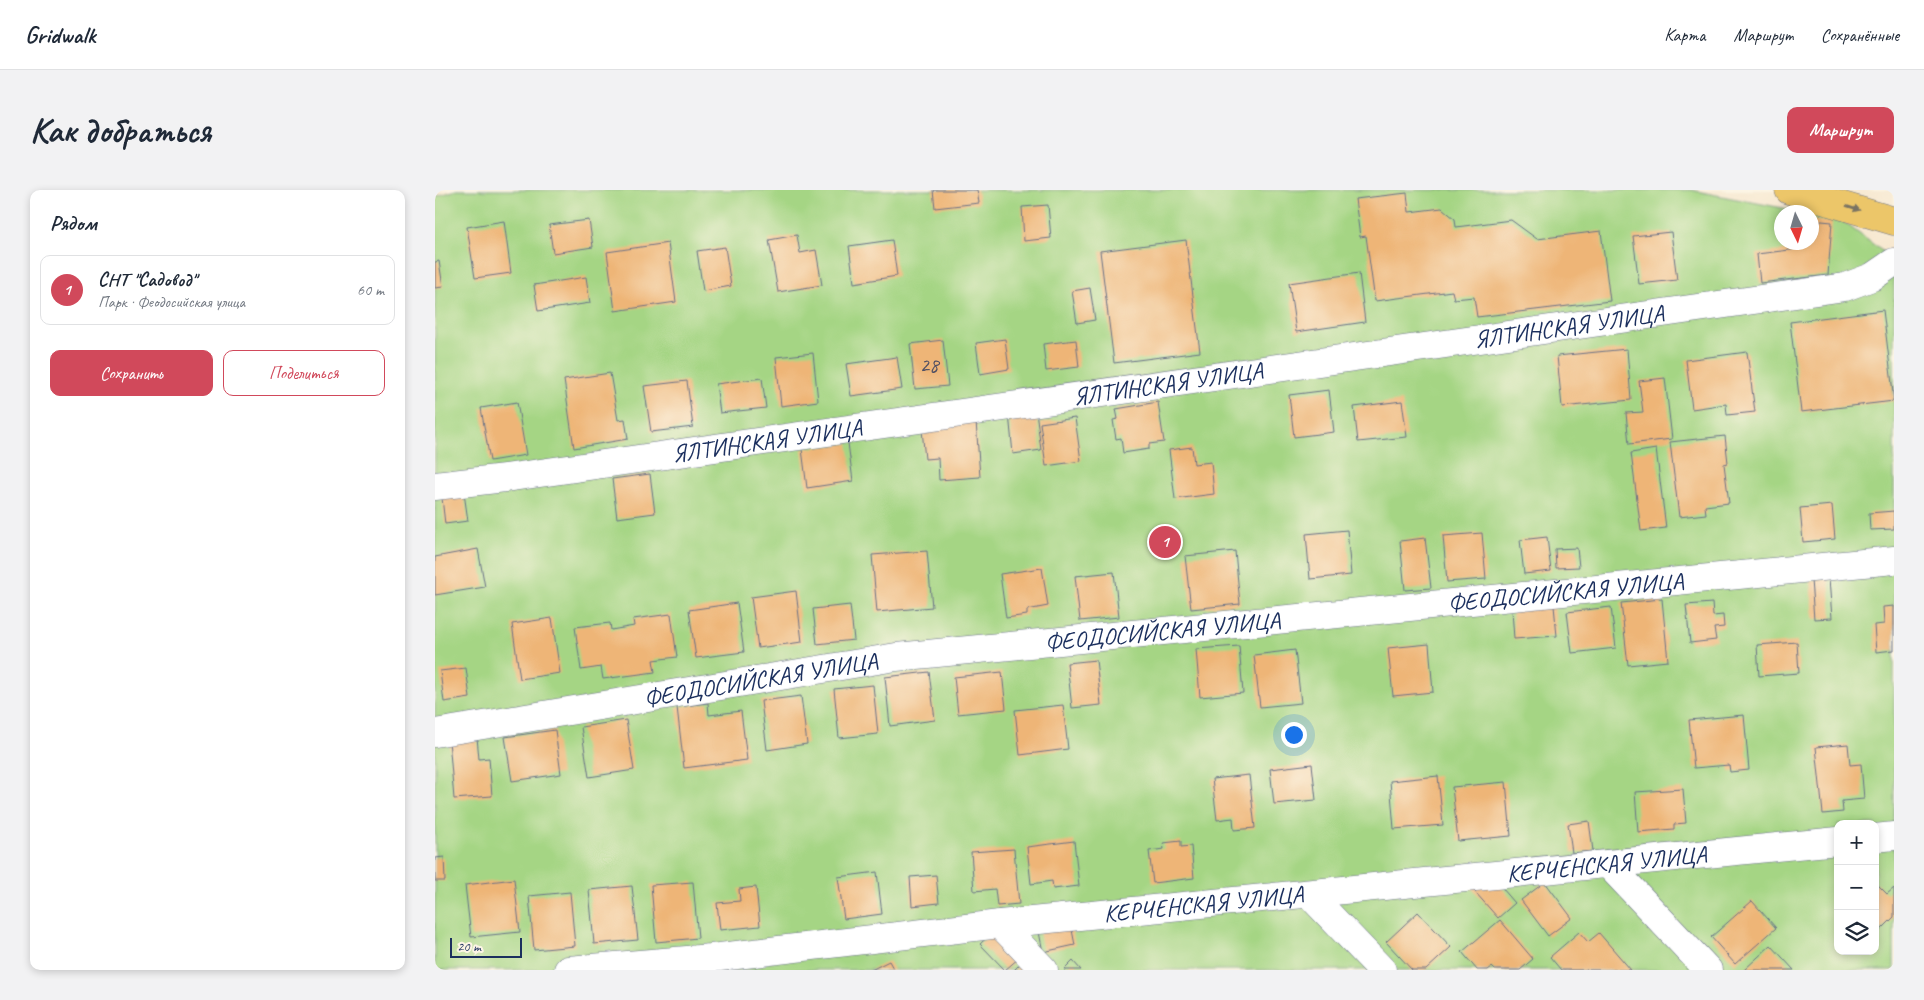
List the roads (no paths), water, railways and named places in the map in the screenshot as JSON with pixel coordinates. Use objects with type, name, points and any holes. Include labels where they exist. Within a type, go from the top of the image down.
[{"type":"main road","points":[[1789,190],[1894,221]]},
{"type":"street","name":"ЯЛТИНСКАЯ УЛИЦА","points":[[435,486],[1845,287],[1872,277],[1894,262]]},
{"type":"street","name":"ФЕОДОСИЙСКАЯ УЛИЦА","points":[[435,733],[896,657],[1894,560]]},
{"type":"street","points":[[1879,838],[1894,836]]},
{"type":"street","name":"КЕРЧЕНСКАЯ УЛИЦА","points":[[568,970],[716,964],[1000,924],[1834,841]]},
{"type":"street","points":[[1608,864],[1708,970]]},
{"type":"street","points":[[1309,894],[1382,970]]},
{"type":"street","points":[[1000,924],[1044,970]]},
{"type":"place","name":"СНТ \"Садовод\"","points":[[1165,542]]}]
